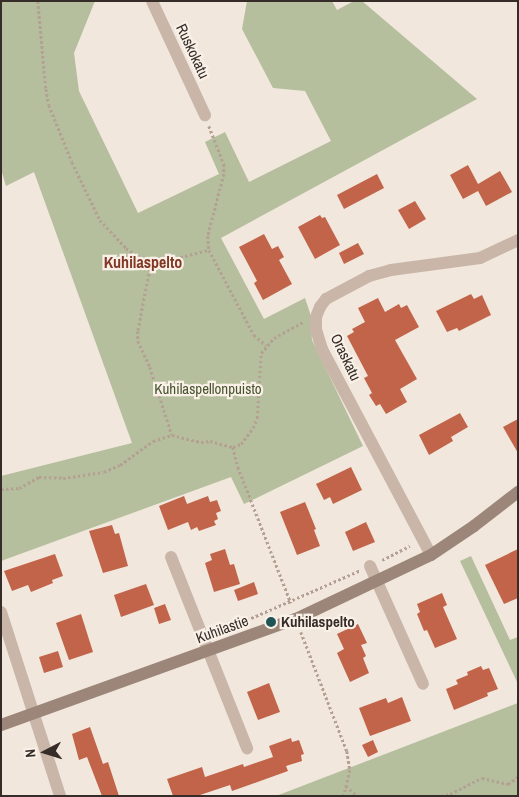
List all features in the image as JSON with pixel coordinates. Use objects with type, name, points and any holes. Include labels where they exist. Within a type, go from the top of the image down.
[{"type":"street","name":"Ruskokatu","points":[[152,1],[205,115]]},
{"type":"street","points":[[316,317],[320,307],[326,300],[370,276],[391,270],[472,260],[495,252],[518,240]]},
{"type":"street","name":"Oraskatu","points":[[316,317],[318,339],[322,349],[431,555]]},
{"type":"street","name":"Kuhilastie","points":[[1,726],[296,619],[431,555],[474,526],[518,492]]},
{"type":"street","points":[[171,557],[247,748]]},
{"type":"street","points":[[370,566],[423,684]]},
{"type":"street","points":[[1,612],[60,796]]},
{"type":"path","points":[[38,1],[46,90],[54,118],[68,153],[100,220],[126,248],[151,264],[209,250]]},
{"type":"path","points":[[205,115],[224,164],[224,174],[208,236],[209,250],[254,335],[266,345]]},
{"type":"path","points":[[151,264],[138,331],[138,341],[150,367],[172,435]]},
{"type":"path","points":[[1,489],[19,488],[39,478],[63,478],[104,472],[120,465],[153,441],[172,435],[191,441],[220,442],[234,447],[241,444],[253,428],[256,418],[260,394],[259,362],[266,345],[301,322],[316,317]]},
{"type":"path","points":[[238,624],[370,566],[424,539]]},
{"type":"path","points":[[441,796],[450,794],[482,778],[508,784],[518,777]]},
{"type":"path","points":[[346,786],[357,796]]},
{"type":"green space","name":"Kuhilaspellonpuisto","points":[[95,1],[74,53],[79,91],[138,213],[219,174],[205,142],[225,132],[249,182],[331,141],[305,91],[273,88],[242,29],[247,1],[332,1],[337,10],[354,1],[362,1],[477,99],[221,238],[264,319],[305,298],[310,313],[312,340],[363,446],[244,504],[231,477],[1,561],[1,476],[132,443],[34,172],[6,186],[1,169],[1,2]]},
{"type":"green space","points":[[471,556],[510,640],[518,637],[518,684],[460,561]]},
{"type":"green space","points":[[518,703],[518,796],[276,796]]},
{"type":"building","points":[[468,165],[478,184],[500,171],[512,192],[486,206],[478,191],[463,199],[450,175]]},
{"type":"building","points":[[377,174],[384,188],[344,209],[337,195]]},
{"type":"building","points":[[415,201],[426,219],[409,229],[398,210]]},
{"type":"building","points":[[320,215],[322,218],[325,217],[340,245],[315,259],[298,227]]},
{"type":"building","points":[[264,234],[272,249],[278,246],[284,257],[279,260],[292,284],[263,300],[254,283],[257,281],[239,247]]},
{"type":"building","points":[[358,243],[364,254],[344,264],[339,253]]},
{"type":"building","points":[[471,294],[474,299],[482,295],[491,315],[459,331],[457,328],[447,332],[436,311]]},
{"type":"building","points":[[378,298],[385,312],[399,304],[401,308],[407,305],[419,327],[395,340],[417,379],[400,389],[407,402],[386,414],[380,404],[376,406],[369,395],[372,393],[364,378],[368,376],[347,336],[354,332],[352,329],[365,322],[358,308]]},
{"type":"building","points":[[460,413],[468,427],[451,437],[453,441],[429,455],[419,435]]},
{"type":"building","points":[[518,419],[518,453],[503,427]]},
{"type":"building","points":[[351,467],[362,490],[333,504],[330,497],[324,500],[316,484]]},
{"type":"building","points":[[184,496],[187,504],[208,496],[210,502],[217,500],[221,511],[216,513],[218,519],[214,521],[216,525],[199,531],[197,527],[191,530],[188,522],[168,530],[159,506]]},
{"type":"building","points":[[305,502],[316,529],[314,530],[320,546],[297,555],[280,512]]},
{"type":"building","points":[[366,522],[375,542],[353,551],[345,532]]},
{"type":"building","points":[[112,525],[115,534],[119,533],[128,566],[103,573],[89,531]]},
{"type":"building","points":[[225,549],[230,565],[234,564],[240,584],[214,592],[205,563],[212,560],[210,554]]},
{"type":"building","points":[[518,549],[518,598],[504,604],[485,565]]},
{"type":"building","points":[[55,554],[63,576],[52,580],[53,583],[31,592],[28,585],[12,591],[4,571]]},
{"type":"building","points":[[254,582],[258,594],[238,601],[234,590]]},
{"type":"building","points":[[146,584],[154,605],[121,617],[114,595]]},
{"type":"building","points":[[442,593],[447,605],[443,607],[457,639],[435,648],[427,630],[424,631],[417,614],[420,612],[417,604]]},
{"type":"building","points":[[165,604],[171,620],[159,624],[154,608]]},
{"type":"building","points":[[81,614],[93,652],[69,660],[56,623]]},
{"type":"building","points":[[358,624],[367,643],[361,645],[366,656],[363,658],[369,673],[350,682],[337,653],[344,649],[337,634]]},
{"type":"building","points":[[58,651],[63,667],[44,673],[39,657]]},
{"type":"building","points":[[481,666],[483,670],[489,668],[498,689],[487,693],[488,696],[454,710],[446,689],[458,684],[456,680],[468,675],[467,672]]},
{"type":"building","points":[[269,683],[280,712],[258,720],[247,692]]},
{"type":"building","points":[[402,697],[411,721],[370,736],[359,708],[386,698],[388,703]]},
{"type":"building","points":[[90,727],[103,764],[108,762],[119,796],[102,796],[87,757],[79,760],[72,734]]},
{"type":"building","points":[[291,738],[292,742],[299,740],[304,754],[301,755],[302,761],[286,766],[288,771],[232,791],[230,785],[197,796],[173,796],[167,779],[202,767],[205,777],[243,764],[244,767],[273,757],[269,746]]},
{"type":"building","points":[[373,740],[378,752],[368,757],[362,745]]},
{"type":"place","name":"Kuhilaspelto","points":[[271,622]]},
{"type":"district","name":"Kuhilaspelto","points":[[143,262]]}]
